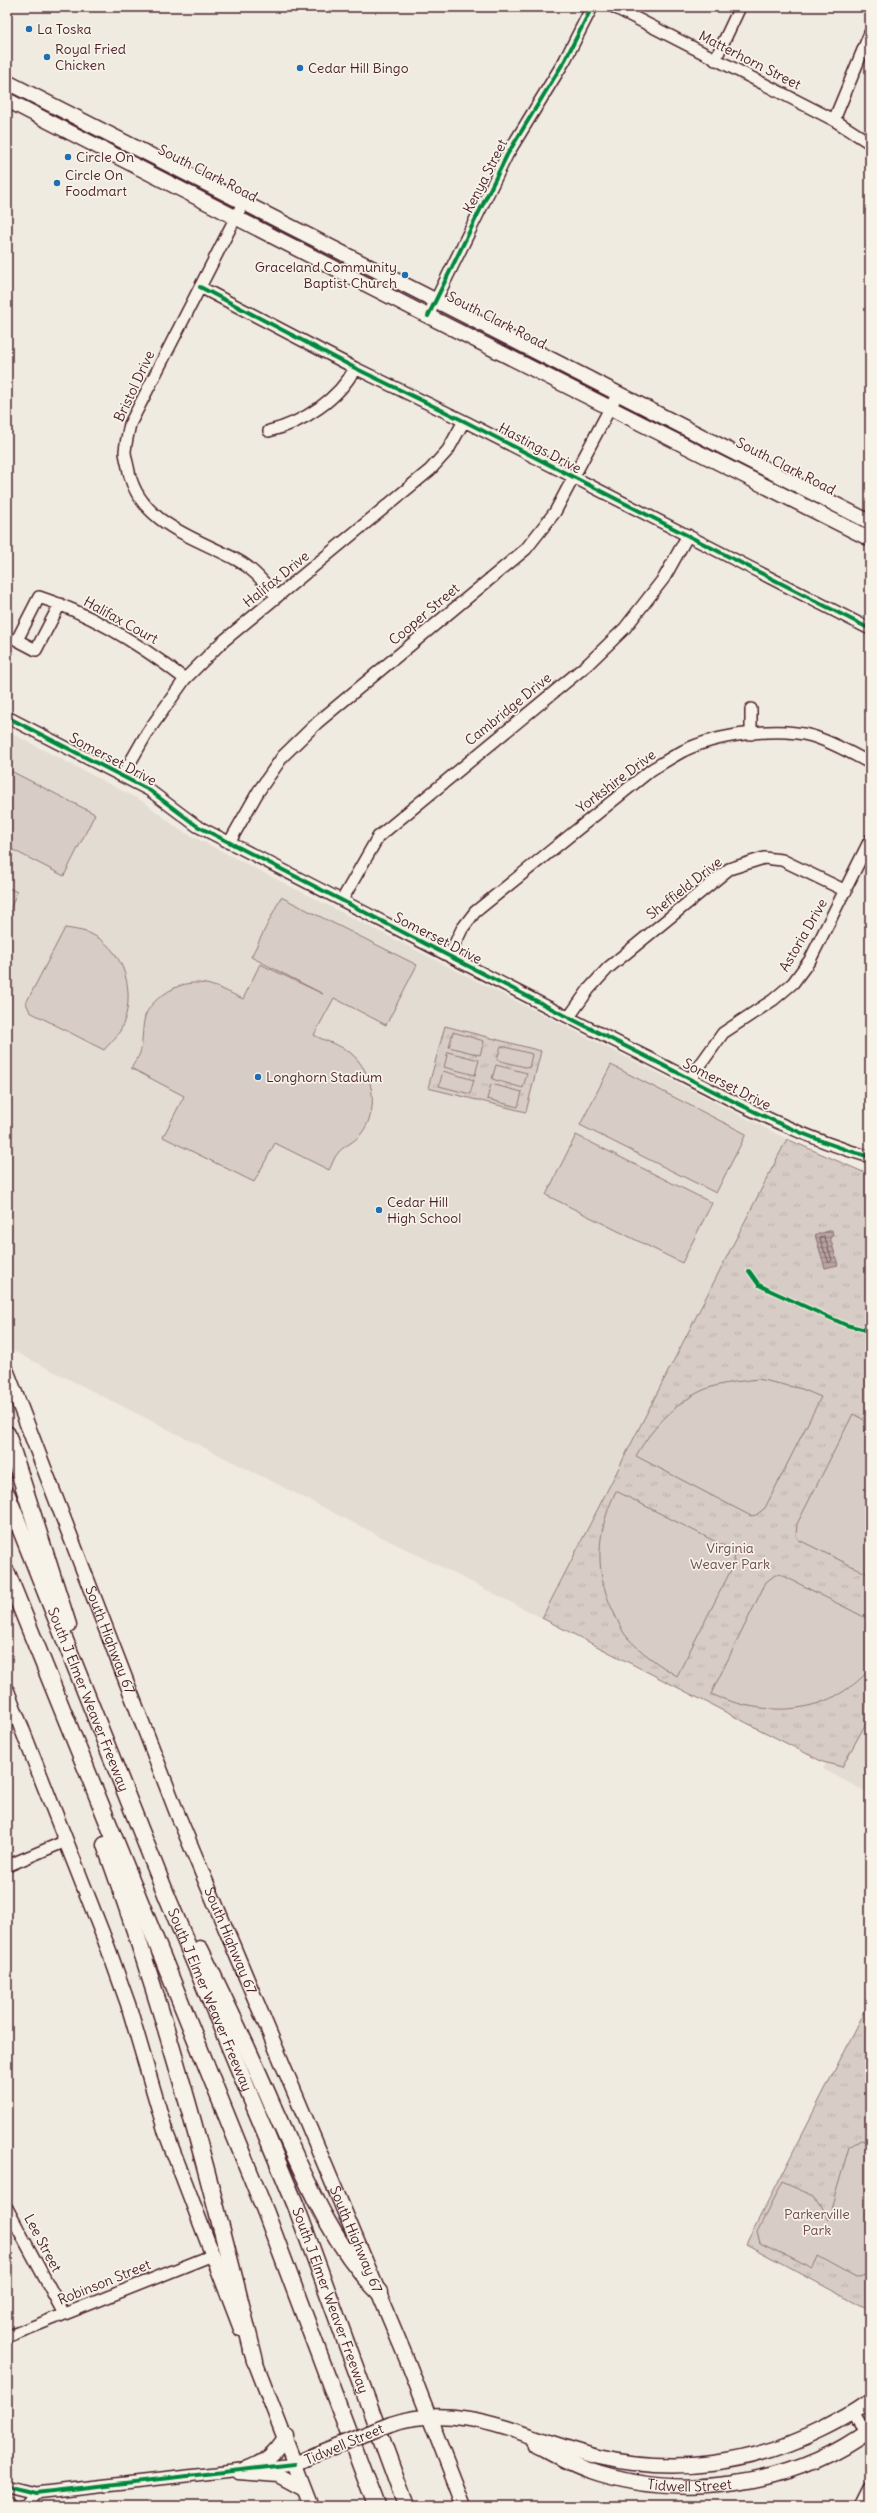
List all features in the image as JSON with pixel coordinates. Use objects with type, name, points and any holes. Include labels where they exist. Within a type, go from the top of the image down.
[{"type":"highway","points":[[7,1434],[67,1620],[72,1658]]},
{"type":"highway","name":"South J Elmer Weaver Freeway","points":[[7,1495],[166,1894],[296,2206],[406,2506]]},
{"type":"highway","name":"South J Elmer Weaver Freeway","points":[[7,1573],[266,2213],[376,2506]]},
{"type":"highway","points":[[95,1793],[101,1834],[154,1985],[201,2150],[255,2361]]},
{"type":"highway","points":[[166,1894],[184,1918],[234,2018],[295,2156],[326,2220],[358,2272],[379,2292]]},
{"type":"main road","name":"South Clark Road","points":[[7,82],[870,522]]},
{"type":"main road","name":"South Clark Road","points":[[7,100],[235,218],[870,539]]},
{"type":"main road","name":"South Highway 67","points":[[7,1372],[177,1813],[379,2292],[464,2506]]},
{"type":"main road","points":[[7,1691],[123,1990],[166,2133],[213,2255],[286,2436],[311,2506]]},
{"type":"main road","name":"Tidwell Street","points":[[295,2464],[391,2424],[408,2419],[429,2416],[457,2416],[488,2423],[513,2432],[599,2457],[656,2465],[724,2463],[765,2453],[798,2441],[870,2401]]},
{"type":"main road","name":"Tidwell Street","points":[[513,2432],[567,2462],[600,2474],[637,2482],[692,2486],[727,2483],[790,2471],[821,2459],[869,2433]]},
{"type":"main road","points":[[238,2472],[264,2461],[274,2453],[286,2436]]},
{"type":"main road","points":[[238,2472],[278,2475],[304,2489]]},
{"type":"street","name":"Kenya Street","points":[[428,316],[507,155],[565,60],[592,7]]},
{"type":"street","name":"Matterhorn Street","points":[[614,7],[834,120],[870,143]]},
{"type":"street","points":[[715,60],[740,7]]},
{"type":"street","points":[[834,120],[870,33]]},
{"type":"street","name":"Bristol Drive","points":[[243,203],[130,424],[125,452],[131,480],[142,501],[160,520],[187,537],[238,560],[255,572],[277,597]]},
{"type":"street","name":"Hastings Drive","points":[[200,287],[354,368],[464,420],[574,479],[688,535],[870,629]]},
{"type":"street","points":[[269,431],[293,423],[336,395],[348,381],[354,368]]},
{"type":"street","name":"Cooper Street","points":[[229,843],[258,792],[283,756],[318,722],[526,549],[555,512],[574,479],[618,393]]},
{"type":"street","name":"Halifax Drive","points":[[123,775],[147,733],[185,679],[221,642],[430,470],[448,450],[464,420]]},
{"type":"street","name":"Cambridge Drive","points":[[342,900],[378,837],[588,664],[625,628],[664,578],[688,535]]},
{"type":"street","name":"Halifax Court","points":[[60,604],[36,650],[17,640],[39,596],[60,604],[142,646],[185,679]]},
{"type":"street","points":[[751,709],[751,734]]},
{"type":"street","name":"Somerset Drive","points":[[7,717],[123,775],[149,790],[197,826],[448,956],[776,1122],[844,1150],[870,1157]]},
{"type":"street","name":"Yorkshire Drive","points":[[448,956],[462,929],[475,912],[651,770],[683,751],[709,741],[751,734],[782,732],[810,736],[831,743],[870,763]]},
{"type":"street","name":"Astoria Drive","points":[[691,1078],[723,1033],[773,1000],[793,983],[810,960],[846,891],[870,840]]},
{"type":"street","name":"Sheffield Drive","points":[[569,1017],[589,989],[608,968],[729,869],[764,858],[782,860],[846,891]]},
{"type":"street","points":[[7,1866],[66,1841]]},
{"type":"street","name":"Lee Street","points":[[7,2208],[64,2314]]},
{"type":"street","name":"Robinson Street","points":[[7,2337],[213,2255]]},
{"type":"street","points":[[852,2412],[869,2433]]},
{"type":"street","name":"Tidwell Street","points":[[7,2486],[35,2493],[238,2472],[295,2464]]},
{"type":"street","points":[[861,2506],[870,2488]]},
{"type":"street","points":[[25,2506],[35,2493]]},
{"type":"street","points":[[7,2502],[10,2506]]},
{"type":"shaded area","name":"Cedar Hill High School","points":[[7,731],[144,802],[180,830],[787,1139],[542,1618],[11,1350],[7,1342]]},
{"type":"shaded area","points":[[870,1681],[870,1794],[823,1769]]},
{"type":"green space","points":[[7,769],[95,814],[64,876],[7,847]]},
{"type":"green space","points":[[7,887],[17,892],[7,917]]},
{"type":"green space","name":"Longhorn Stadium","points":[[281,897],[417,965],[386,1025],[334,998],[314,1035],[341,1047],[354,1056],[361,1064],[366,1074],[372,1094],[372,1105],[367,1125],[361,1134],[340,1151],[335,1157],[329,1170],[275,1143],[254,1182],[163,1137],[184,1096],[131,1068],[138,1057],[142,1045],[143,1024],[146,1013],[160,997],[174,988],[184,984],[194,983],[213,986],[243,999],[260,964],[323,994],[251,957]]},
{"type":"green space","points":[[65,928],[86,932],[100,939],[111,948],[119,960],[125,974],[128,988],[128,1003],[125,1017],[120,1031],[104,1050],[30,1012],[26,1003]]},
{"type":"green space","points":[[445,1026],[541,1051],[526,1112],[428,1088]]},
{"type":"green space","points":[[453,1032],[484,1041],[480,1055],[449,1047]]},
{"type":"green space","points":[[501,1046],[532,1054],[529,1068],[497,1060]]},
{"type":"green space","points":[[448,1052],[479,1060],[475,1075],[444,1067]]},
{"type":"green space","points":[[496,1065],[527,1073],[523,1088],[492,1079]]},
{"type":"green space","points":[[611,1065],[746,1134],[716,1193],[580,1125]]},
{"type":"green space","points":[[443,1071],[474,1080],[470,1094],[439,1086]]},
{"type":"green space","points":[[491,1084],[522,1092],[518,1107],[487,1099]]},
{"type":"green space","points":[[576,1135],[712,1203],[682,1263],[546,1195]]},
{"type":"green space","name":"Virginia Weaver Park","points":[[787,1139],[870,1175],[870,1716],[842,1767],[823,1762],[542,1618]]},
{"type":"green space","points":[[758,1379],[802,1389],[821,1397],[765,1508],[756,1515],[751,1516],[636,1456],[642,1445],[659,1424],[680,1404],[691,1396],[715,1386]]},
{"type":"green space","points":[[853,1414],[870,1423],[870,1575],[799,1540],[796,1536],[797,1524]]},
{"type":"green space","points":[[616,1491],[732,1550],[735,1554],[733,1566],[677,1676],[650,1658],[626,1636],[609,1601],[604,1586],[601,1570],[601,1539],[609,1507]]},
{"type":"green space","points":[[780,1574],[870,1620],[870,1669],[853,1685],[835,1696],[816,1704],[796,1708],[775,1709],[754,1707],[732,1702],[711,1694],[766,1582],[775,1575]]},
{"type":"green space","name":"Parkerville Park","points":[[870,2001],[870,2311],[746,2244]]},
{"type":"green space","points":[[861,2140],[870,2143],[870,2276],[856,2277],[818,2256],[813,2269],[760,2243],[757,2232],[782,2182],[814,2196],[828,2220],[849,2147]]},
{"type":"water","points":[[832,1230],[833,1236],[830,1237],[838,1265],[825,1268],[815,1235]]},
{"type":"cycle path","points":[[428,316],[507,155],[565,60],[592,7]]},
{"type":"cycle path","points":[[200,287],[355,368],[464,421],[870,629]]},
{"type":"cycle path","points":[[7,717],[149,790],[197,826],[662,1065],[779,1123],[809,1136],[870,1157]]},
{"type":"cycle path","points":[[749,1271],[759,1285],[771,1291],[846,1325],[870,1331]]},
{"type":"cycle path","points":[[7,2486],[35,2493],[295,2464]]},
{"type":"place","name":"La Toska","points":[[29,29]]},
{"type":"place","name":"Royal Fried Chicken","points":[[47,57]]},
{"type":"place","name":"Cedar Hill Bingo","points":[[300,68]]},
{"type":"place","name":"Circle On","points":[[68,157]]},
{"type":"place","name":"Circle On Foodmart","points":[[57,183]]},
{"type":"place","name":"Graceland Community Baptist Church","points":[[405,275]]},
{"type":"place","name":"Longhorn Stadium","points":[[258,1077]]},
{"type":"place","name":"Cedar Hill High School","points":[[379,1210]]}]
